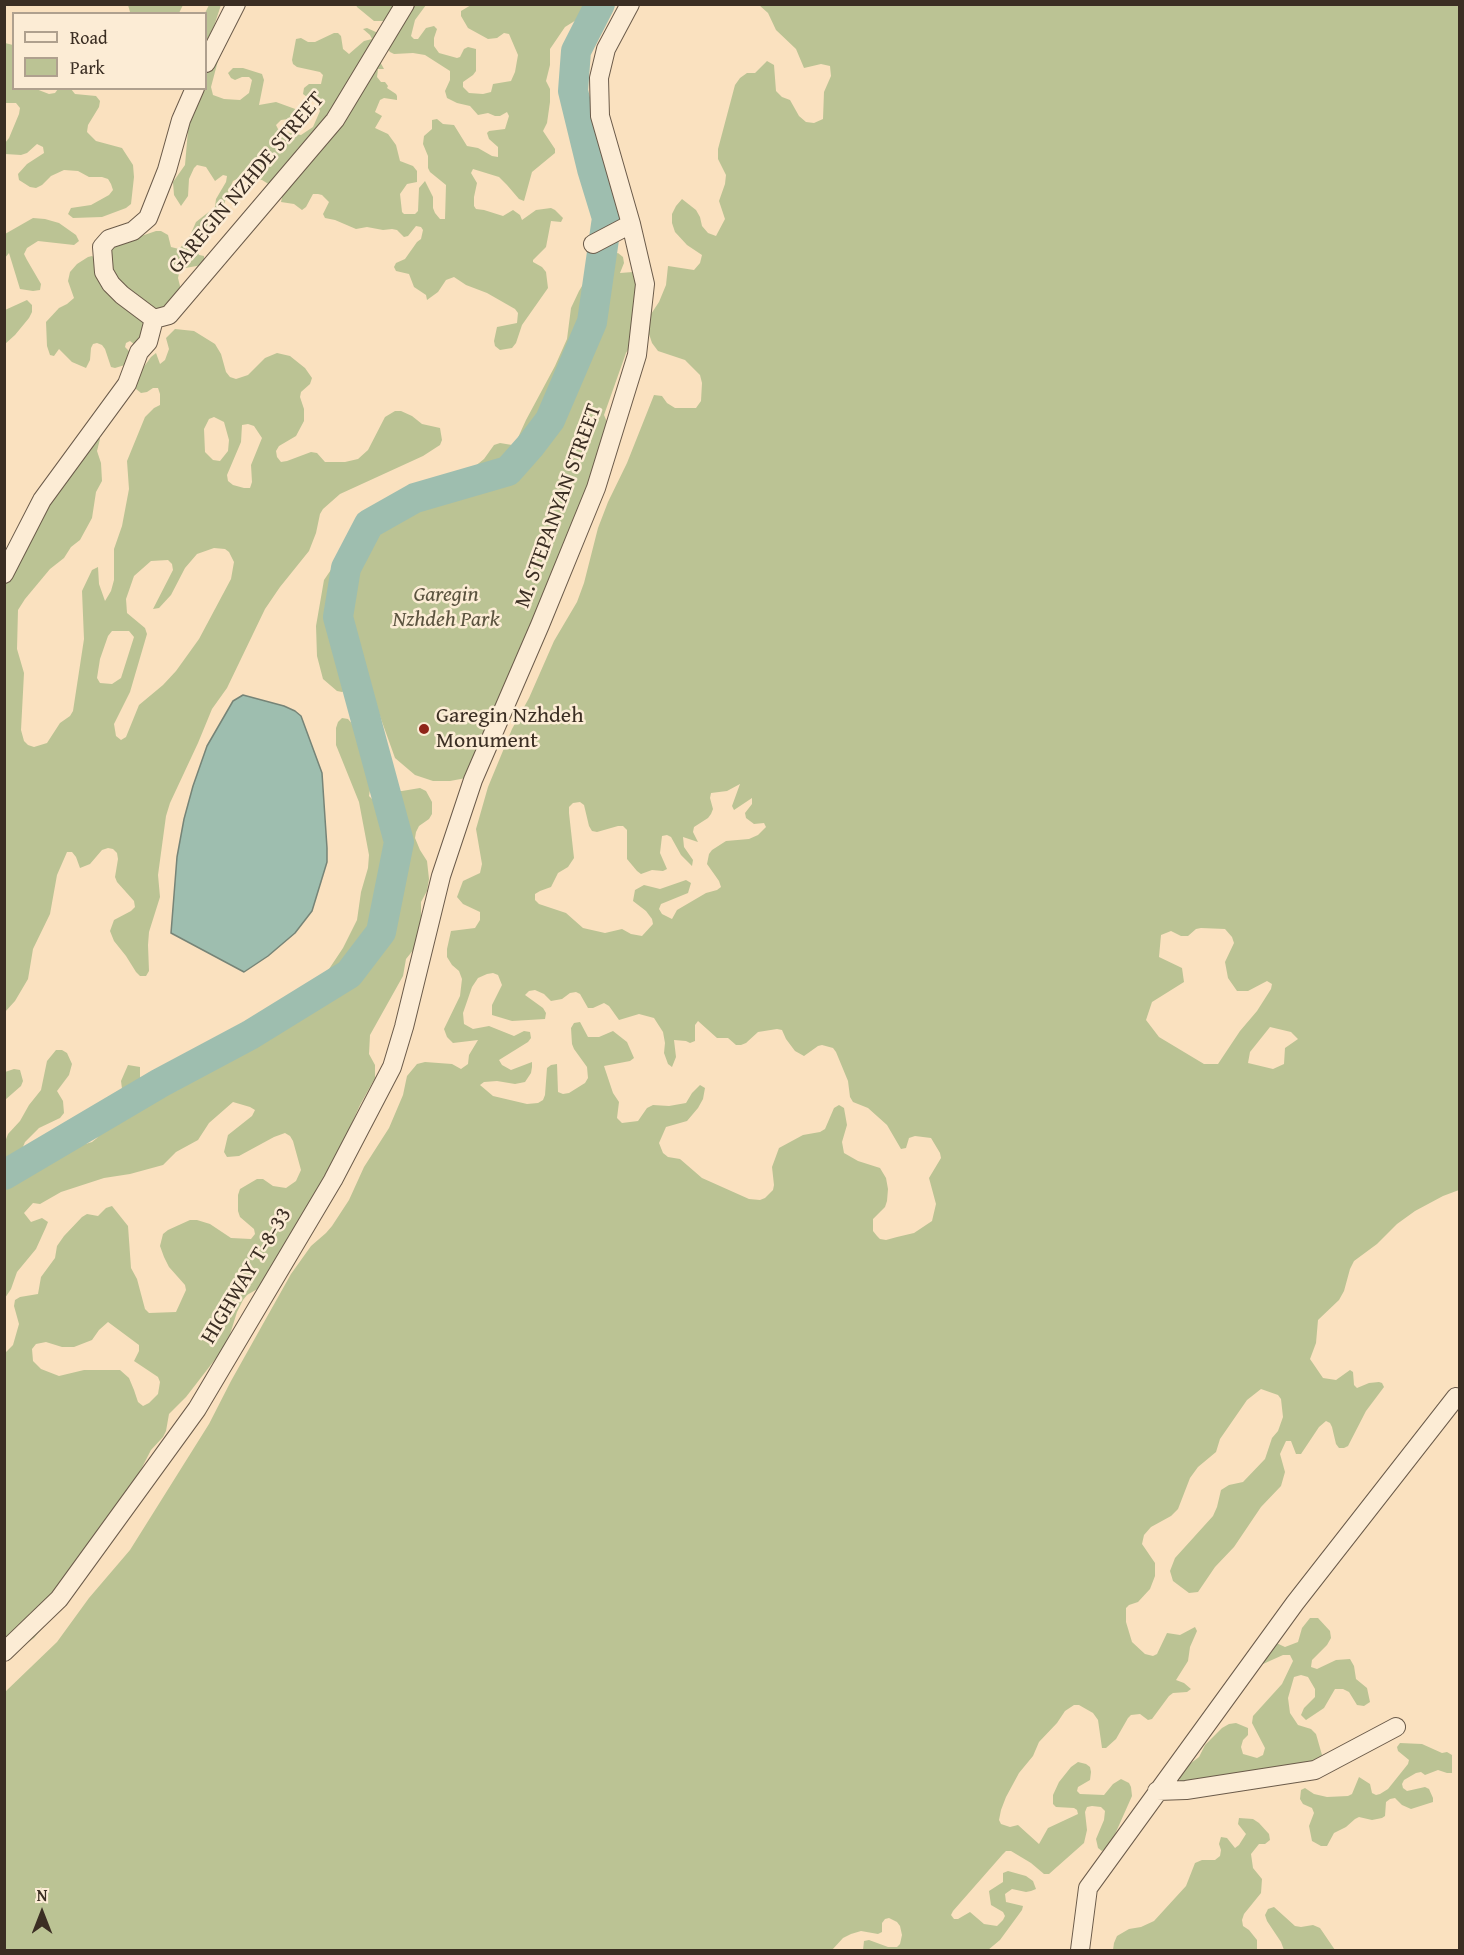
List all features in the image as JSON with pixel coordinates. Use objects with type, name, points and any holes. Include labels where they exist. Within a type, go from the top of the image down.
[{"type":"street","points":[[207,61],[236,4]]},
{"type":"street","name":"GAREGIN NZHDE STREET","points":[[154,319],[169,315],[335,120],[405,4]]},
{"type":"street","name":"M. STEPANYAN STREET","points":[[441,876],[473,780],[596,488],[636,355],[645,284],[631,224],[600,116],[599,78],[606,49],[630,4]]},
{"type":"street","points":[[4,574],[42,500],[127,384],[139,352],[148,342],[154,319],[111,284],[104,272],[102,248],[109,239],[133,231],[148,218],[167,170],[181,120],[194,90]]},
{"type":"street","points":[[593,244],[631,224]]},
{"type":"street","name":"HIGHWAY T-8-33","points":[[4,1652],[59,1599],[197,1409],[333,1180],[392,1067],[404,1028],[441,876]]},
{"type":"street","points":[[1080,1950],[1088,1887],[1295,1603],[1456,1397]]},
{"type":"street","points":[[1157,1791],[1186,1790],[1315,1770],[1396,1727]]},
{"type":"green space","points":[[183,4],[179,12],[130,12],[128,5]]},
{"type":"green space","points":[[209,5],[221,5],[207,38],[207,12]]},
{"type":"green space","points":[[356,5],[426,5],[415,20],[411,36],[418,39],[426,28],[434,26],[437,29],[434,46],[439,53],[457,58],[468,47],[476,49],[476,71],[463,82],[463,87],[469,93],[483,94],[491,92],[493,84],[511,81],[518,55],[509,34],[504,33],[497,38],[488,39],[468,28],[461,16],[461,11],[471,5],[582,5],[584,10],[581,17],[565,27],[550,49],[550,65],[546,81],[550,89],[550,102],[547,123],[543,131],[555,149],[555,153],[532,172],[524,201],[519,199],[499,177],[473,169],[471,173],[477,183],[474,197],[476,209],[503,216],[513,210],[520,215],[522,220],[536,210],[551,208],[563,218],[561,222],[551,221],[546,247],[533,260],[546,272],[548,288],[522,325],[512,348],[500,350],[495,346],[494,341],[497,327],[517,323],[518,313],[515,309],[454,277],[446,280],[438,292],[427,300],[426,295],[414,287],[409,274],[396,271],[394,267],[396,263],[405,259],[421,239],[423,230],[421,227],[416,226],[408,236],[404,237],[397,230],[392,229],[367,227],[356,229],[325,218],[323,214],[329,202],[322,195],[313,194],[302,210],[294,204],[281,202],[283,193],[262,180],[241,177],[233,181],[230,188],[224,204],[224,217],[209,227],[200,243],[197,251],[199,255],[204,256],[202,265],[180,269],[178,278],[183,298],[138,347],[130,341],[126,343],[125,347],[132,354],[128,364],[111,367],[105,349],[97,343],[91,348],[90,360],[86,368],[72,362],[59,349],[54,356],[50,355],[47,346],[46,322],[59,308],[74,298],[68,281],[70,272],[77,264],[88,257],[92,256],[96,259],[109,247],[156,231],[168,235],[171,247],[179,249],[189,238],[196,222],[215,207],[216,199],[227,176],[223,175],[215,181],[206,167],[197,165],[189,179],[188,196],[181,206],[174,195],[173,182],[185,165],[189,119],[200,90],[207,90],[209,58],[220,53],[211,87],[213,95],[224,99],[240,100],[249,93],[252,80],[249,77],[235,80],[231,78],[228,73],[233,68],[243,68],[262,74],[264,80],[259,105],[276,102],[298,110],[299,114],[296,118],[281,120],[276,125],[278,129],[285,132],[301,135],[313,127],[320,111],[318,105],[303,94],[304,88],[309,84],[321,84],[323,75],[293,64],[296,39],[315,42],[338,33],[341,36],[343,49],[349,54],[364,41],[372,39],[363,29],[367,28],[378,33],[379,60],[384,69],[378,69],[377,77],[396,94],[397,100],[384,98],[380,100],[375,112],[382,116],[375,128],[388,134],[396,145],[400,161],[413,166],[417,171],[417,182],[407,184],[400,194],[402,212],[415,214],[418,211],[419,188],[425,181],[433,197],[435,213],[440,219],[445,219],[446,185],[430,172],[428,156],[423,144],[424,136],[432,129],[432,120],[437,119],[443,124],[454,125],[467,146],[498,157],[498,147],[489,139],[487,133],[505,129],[509,116],[507,112],[500,116],[488,113],[478,115],[470,106],[447,98],[445,91],[450,80],[450,71],[425,55],[390,52],[387,48],[386,21],[374,21]]},
{"type":"green space","points":[[759,5],[1459,5],[1459,1190],[1415,1211],[1354,1261],[1339,1300],[1318,1320],[1316,1343],[1310,1359],[1323,1378],[1336,1380],[1350,1370],[1353,1372],[1354,1385],[1357,1388],[1379,1382],[1384,1387],[1366,1411],[1348,1446],[1339,1448],[1332,1427],[1326,1421],[1319,1427],[1301,1454],[1296,1454],[1291,1441],[1286,1441],[1280,1454],[1285,1472],[1281,1486],[1261,1507],[1234,1547],[1215,1567],[1198,1592],[1189,1593],[1173,1581],[1170,1571],[1175,1558],[1213,1516],[1221,1490],[1229,1485],[1243,1482],[1265,1459],[1272,1438],[1278,1431],[1283,1417],[1281,1399],[1278,1395],[1261,1389],[1247,1400],[1220,1439],[1216,1452],[1198,1467],[1190,1478],[1178,1509],[1171,1516],[1151,1527],[1144,1535],[1142,1544],[1155,1563],[1155,1576],[1150,1589],[1138,1602],[1126,1608],[1126,1622],[1132,1642],[1145,1654],[1153,1656],[1157,1654],[1167,1633],[1180,1635],[1195,1627],[1197,1631],[1190,1647],[1188,1661],[1176,1680],[1191,1689],[1169,1696],[1152,1719],[1148,1720],[1140,1714],[1131,1715],[1116,1739],[1106,1748],[1102,1748],[1098,1720],[1093,1713],[1079,1705],[1074,1705],[1065,1711],[1039,1742],[1033,1756],[1019,1773],[1006,1797],[999,1820],[1001,1824],[1010,1827],[1018,1825],[1039,1844],[1048,1828],[1078,1814],[1074,1808],[1056,1807],[1053,1804],[1053,1795],[1059,1782],[1078,1762],[1090,1767],[1091,1772],[1090,1780],[1078,1787],[1077,1791],[1080,1794],[1104,1795],[1113,1784],[1121,1779],[1129,1783],[1132,1796],[1112,1841],[1102,1851],[1098,1848],[1096,1839],[1104,1820],[1105,1811],[1101,1807],[1092,1806],[1087,1807],[1085,1812],[1087,1830],[1084,1843],[1049,1874],[1044,1874],[1011,1851],[1003,1854],[951,1915],[954,1919],[958,1919],[970,1912],[984,1924],[997,1926],[1005,1916],[1003,1912],[991,1905],[989,1891],[1003,1882],[1003,1873],[1008,1871],[1026,1876],[1033,1881],[1036,1889],[1026,1892],[1012,1889],[1005,1894],[1006,1902],[1023,1906],[1022,1910],[1000,1940],[988,1950],[863,1950],[864,1941],[869,1940],[888,1947],[897,1947],[900,1944],[902,1935],[900,1926],[889,1918],[882,1923],[882,1932],[878,1934],[861,1931],[851,1934],[843,1938],[832,1950],[5,1950],[5,1692],[57,1642],[89,1598],[130,1550],[209,1424],[291,1274],[311,1246],[332,1226],[349,1200],[364,1167],[389,1128],[403,1095],[407,1076],[417,1064],[425,1062],[452,1064],[461,1069],[468,1064],[469,1055],[478,1040],[453,1043],[447,1037],[444,1029],[460,996],[462,979],[459,971],[447,957],[447,949],[451,931],[475,928],[480,920],[480,912],[463,904],[457,897],[463,881],[480,873],[482,864],[476,829],[488,787],[512,729],[529,698],[554,641],[577,602],[598,528],[654,395],[662,396],[675,408],[696,408],[701,401],[700,375],[685,360],[658,351],[649,334],[649,317],[666,285],[668,266],[694,270],[700,263],[702,255],[687,245],[675,232],[672,214],[682,199],[696,210],[702,226],[708,233],[716,236],[725,219],[719,201],[726,175],[718,159],[718,149],[735,85],[747,73],[755,73],[767,61],[774,65],[776,91],[782,97],[790,100],[799,116],[806,122],[814,123],[823,119],[824,92],[831,76],[830,66],[821,64],[804,68],[796,49],[776,30],[768,13]],"holes":[[[740,784],[732,806],[734,810],[752,798],[752,804],[745,813],[746,818],[754,824],[764,823],[766,827],[758,835],[749,839],[726,841],[712,850],[707,864],[721,887],[677,910],[672,919],[662,914],[659,909],[661,904],[688,893],[691,883],[686,880],[660,889],[644,885],[635,890],[633,901],[646,911],[653,924],[642,936],[622,929],[605,933],[583,928],[566,913],[539,904],[535,900],[535,894],[551,887],[558,873],[568,867],[574,858],[569,813],[569,807],[573,803],[580,802],[584,805],[592,831],[597,832],[618,826],[623,826],[627,830],[627,859],[641,874],[652,870],[667,869],[660,853],[662,836],[667,835],[671,837],[681,855],[692,866],[693,860],[684,847],[683,837],[698,842],[693,832],[694,827],[711,814],[713,809],[711,793],[727,791]],[[1196,929],[1225,929],[1232,937],[1234,943],[1225,962],[1228,978],[1237,991],[1248,991],[1267,981],[1272,984],[1257,1011],[1240,1031],[1218,1064],[1204,1064],[1159,1037],[1146,1020],[1152,1002],[1184,982],[1182,968],[1159,957],[1161,935],[1171,931],[1181,936],[1188,936]],[[487,974],[498,975],[502,985],[492,1005],[492,1015],[512,1021],[545,1019],[546,1013],[543,1008],[525,995],[535,990],[544,994],[551,1001],[562,999],[576,992],[580,994],[588,1008],[604,1003],[619,1020],[639,1014],[654,1018],[663,1032],[664,1053],[668,1064],[672,1067],[676,1057],[674,1040],[690,1043],[695,1041],[695,1025],[698,1021],[717,1038],[728,1038],[736,1045],[746,1043],[758,1032],[777,1029],[782,1030],[795,1051],[804,1056],[818,1046],[833,1048],[848,1081],[853,1102],[868,1108],[887,1125],[901,1149],[906,1148],[909,1138],[915,1136],[931,1138],[940,1153],[941,1158],[929,1178],[936,1204],[932,1221],[914,1233],[886,1240],[877,1236],[873,1231],[873,1219],[885,1207],[887,1201],[886,1178],[880,1168],[858,1161],[844,1153],[842,1142],[847,1125],[844,1108],[839,1105],[834,1108],[825,1129],[803,1135],[779,1148],[772,1167],[773,1190],[765,1198],[749,1199],[702,1178],[680,1159],[668,1157],[663,1153],[659,1143],[666,1127],[687,1121],[698,1108],[705,1088],[700,1085],[686,1103],[669,1106],[653,1105],[647,1108],[638,1121],[622,1123],[617,1118],[619,1102],[613,1093],[604,1066],[630,1061],[634,1058],[627,1042],[613,1031],[599,1037],[588,1037],[580,1022],[574,1023],[571,1028],[572,1044],[587,1067],[588,1078],[585,1083],[569,1093],[558,1092],[557,1064],[547,1068],[545,1095],[538,1103],[527,1104],[493,1096],[480,1085],[484,1082],[497,1081],[515,1084],[525,1082],[531,1073],[532,1062],[511,1070],[502,1065],[499,1060],[531,1038],[530,1032],[524,1031],[514,1036],[489,1026],[473,1029],[464,1024],[463,1013],[472,987],[478,978]],[[1270,1027],[1291,1032],[1298,1039],[1285,1048],[1284,1064],[1273,1069],[1248,1063],[1250,1052]]]},
{"type":"green space","points":[[5,43],[12,45],[12,90],[39,90],[49,94],[57,90],[72,90],[75,94],[96,96],[100,101],[99,107],[88,125],[87,132],[96,141],[122,148],[133,165],[131,204],[102,217],[73,218],[68,214],[71,208],[91,205],[109,195],[113,190],[108,179],[89,177],[78,171],[64,170],[51,176],[36,188],[19,180],[18,174],[27,164],[44,153],[43,147],[37,144],[21,155],[5,154],[5,143],[20,108],[16,103],[5,103]]},
{"type":"green space","points":[[33,218],[59,223],[76,235],[79,241],[74,245],[38,241],[27,248],[24,254],[41,284],[40,290],[33,291],[20,289],[9,253],[4,259],[5,234]]},
{"type":"green space","name":"Garegin Nzhdeh Park","points":[[618,253],[623,257],[624,263],[620,273],[633,272],[639,284],[638,333],[626,353],[604,415],[616,442],[563,548],[575,562],[543,615],[466,778],[433,781],[415,775],[395,758],[357,652],[355,673],[348,690],[337,691],[323,679],[317,656],[316,626],[324,580],[341,555],[347,537],[356,522],[365,513],[436,484],[463,476],[484,459],[494,445],[500,443],[512,445],[516,442],[567,339],[571,308],[579,291],[597,261],[602,257]]},
{"type":"green space","points":[[27,300],[32,305],[29,318],[5,344],[5,310]]},
{"type":"green space","points":[[175,329],[194,331],[215,344],[221,354],[226,372],[230,377],[236,379],[248,375],[265,358],[277,353],[290,356],[305,368],[312,378],[310,384],[301,392],[300,397],[304,409],[304,421],[296,436],[279,446],[276,451],[281,462],[311,452],[317,453],[325,462],[345,462],[358,459],[368,450],[385,417],[395,411],[412,416],[422,424],[440,428],[442,440],[440,445],[423,456],[340,494],[323,509],[309,551],[265,609],[227,688],[212,709],[170,803],[166,816],[158,875],[160,897],[149,932],[149,971],[146,976],[140,976],[136,972],[114,941],[110,931],[114,920],[135,907],[134,901],[115,877],[117,853],[108,848],[102,850],[90,864],[80,868],[72,852],[67,852],[57,875],[50,914],[33,949],[28,979],[15,1001],[5,1012],[5,582],[36,525],[98,434],[100,439],[97,451],[101,463],[102,481],[96,492],[92,518],[80,540],[71,547],[64,558],[50,569],[18,610],[17,649],[24,673],[21,730],[24,741],[34,747],[47,743],[60,723],[73,711],[84,639],[82,591],[92,570],[98,567],[99,584],[105,601],[111,591],[114,580],[114,549],[122,526],[129,489],[127,461],[145,417],[160,405],[158,388],[141,393],[136,389],[136,383],[140,372],[156,353],[160,364],[165,360],[169,349],[166,338]],"holes":[[[214,417],[224,422],[229,440],[228,451],[220,461],[213,460],[205,452],[204,429],[209,419]],[[242,425],[254,426],[262,438],[251,465],[250,488],[233,485],[228,481],[227,475],[241,442]],[[214,548],[225,549],[234,562],[231,579],[199,639],[176,671],[139,705],[126,737],[121,740],[116,736],[114,724],[130,692],[147,634],[145,628],[127,613],[126,599],[134,576],[151,561],[168,560],[172,564],[173,570],[153,609],[159,608],[171,595],[185,568],[197,554]],[[112,631],[129,631],[134,637],[121,678],[112,684],[100,683],[97,678],[100,659]]]},
{"type":"green space","points":[[342,718],[348,719],[360,733],[371,738],[380,768],[370,790],[369,796],[373,800],[385,802],[390,791],[420,788],[426,791],[432,802],[432,814],[419,826],[415,838],[427,861],[429,879],[427,891],[421,902],[418,944],[406,959],[403,976],[370,1035],[369,1054],[375,1065],[375,1078],[333,1165],[266,1284],[247,1295],[243,1300],[227,1344],[186,1397],[169,1414],[163,1437],[151,1450],[129,1493],[47,1622],[34,1638],[23,1646],[18,1648],[4,1646],[4,1354],[13,1345],[19,1324],[14,1306],[15,1300],[38,1294],[41,1277],[55,1258],[57,1246],[82,1217],[87,1214],[98,1216],[106,1208],[112,1206],[128,1226],[131,1268],[137,1279],[145,1309],[149,1313],[176,1312],[186,1290],[185,1285],[169,1267],[164,1257],[160,1246],[163,1234],[190,1220],[197,1220],[210,1224],[231,1238],[251,1239],[255,1234],[254,1229],[240,1217],[238,1211],[240,1189],[257,1179],[263,1179],[273,1186],[286,1188],[296,1181],[301,1170],[293,1141],[285,1133],[239,1156],[227,1157],[224,1152],[228,1135],[252,1116],[255,1110],[233,1102],[209,1123],[198,1140],[176,1152],[163,1165],[104,1178],[61,1192],[40,1204],[33,1203],[24,1213],[31,1222],[42,1218],[48,1222],[36,1249],[17,1272],[5,1298],[5,1142],[8,1134],[20,1121],[41,1090],[47,1061],[56,1050],[67,1053],[72,1064],[69,1075],[57,1091],[63,1101],[64,1113],[60,1118],[39,1128],[25,1142],[20,1154],[21,1160],[26,1162],[92,1142],[97,1138],[116,1111],[124,1104],[121,1081],[128,1065],[140,1067],[140,1079],[144,1085],[160,1085],[172,1091],[178,1090],[186,1063],[202,1050],[251,1018],[314,983],[329,969],[357,920],[369,855],[359,802],[336,745],[338,722]],"holes":[[[108,1322],[139,1345],[134,1361],[158,1377],[160,1382],[158,1394],[143,1406],[138,1402],[129,1378],[120,1370],[84,1370],[59,1376],[41,1369],[33,1361],[32,1349],[36,1344],[46,1342],[62,1347],[74,1347],[92,1340]]]},
{"type":"green space","points":[[20,1070],[23,1081],[21,1086],[5,1100],[5,1072]]},
{"type":"green space","points":[[1310,1618],[1318,1618],[1330,1631],[1331,1638],[1312,1660],[1311,1667],[1317,1669],[1336,1660],[1350,1659],[1354,1666],[1356,1679],[1367,1688],[1370,1702],[1364,1706],[1357,1705],[1349,1692],[1335,1689],[1324,1708],[1306,1720],[1301,1715],[1304,1708],[1315,1697],[1315,1689],[1308,1677],[1301,1675],[1294,1677],[1288,1698],[1290,1713],[1298,1725],[1311,1729],[1316,1734],[1322,1755],[1318,1761],[1181,1783],[1178,1776],[1182,1770],[1199,1757],[1205,1745],[1229,1724],[1236,1723],[1248,1728],[1248,1735],[1241,1747],[1243,1754],[1257,1758],[1263,1755],[1265,1748],[1252,1723],[1253,1716],[1282,1684],[1293,1661],[1290,1655],[1283,1655],[1263,1664],[1259,1658],[1272,1641],[1285,1647],[1298,1642],[1302,1628]]},
{"type":"green space","points":[[1400,1743],[1422,1744],[1452,1755],[1452,1773],[1438,1770],[1425,1775],[1421,1772],[1416,1773],[1404,1780],[1402,1784],[1407,1791],[1425,1787],[1429,1789],[1433,1802],[1411,1809],[1402,1805],[1395,1798],[1390,1799],[1386,1802],[1385,1816],[1382,1818],[1372,1820],[1359,1817],[1355,1819],[1334,1833],[1327,1846],[1321,1846],[1312,1841],[1309,1826],[1314,1813],[1312,1808],[1303,1804],[1300,1799],[1301,1790],[1305,1788],[1314,1794],[1327,1797],[1348,1796],[1352,1794],[1359,1777],[1370,1784],[1372,1793],[1380,1794],[1388,1789],[1408,1764],[1409,1760],[1398,1751],[1397,1747]]},
{"type":"green space","points":[[1239,1818],[1253,1819],[1259,1823],[1269,1834],[1270,1840],[1265,1844],[1259,1844],[1251,1854],[1253,1868],[1262,1879],[1261,1893],[1244,1914],[1242,1920],[1243,1926],[1257,1940],[1257,1950],[1113,1950],[1117,1936],[1129,1929],[1154,1921],[1186,1886],[1195,1863],[1202,1860],[1215,1860],[1220,1856],[1221,1837],[1227,1838],[1235,1848],[1239,1845],[1246,1834],[1238,1824]]},
{"type":"green space","points":[[1274,1907],[1295,1926],[1313,1925],[1320,1928],[1335,1950],[1284,1950],[1265,1915],[1268,1909]]},
{"type":"shaded area","points":[[243,695],[284,706],[301,716],[322,773],[327,848],[327,862],[312,911],[295,933],[268,956],[244,972],[171,933],[177,857],[193,786],[207,746],[233,701]]},
{"type":"waterway","points":[[4,1175],[160,1083],[250,1035],[349,974],[381,932],[399,842],[338,617],[346,568],[369,524],[415,498],[508,471],[550,420],[592,322],[607,218],[592,169],[573,91],[576,51],[600,4]]},
{"type":"place","name":"Garegin Nzhdeh Monument","points":[[424,729]]}]
